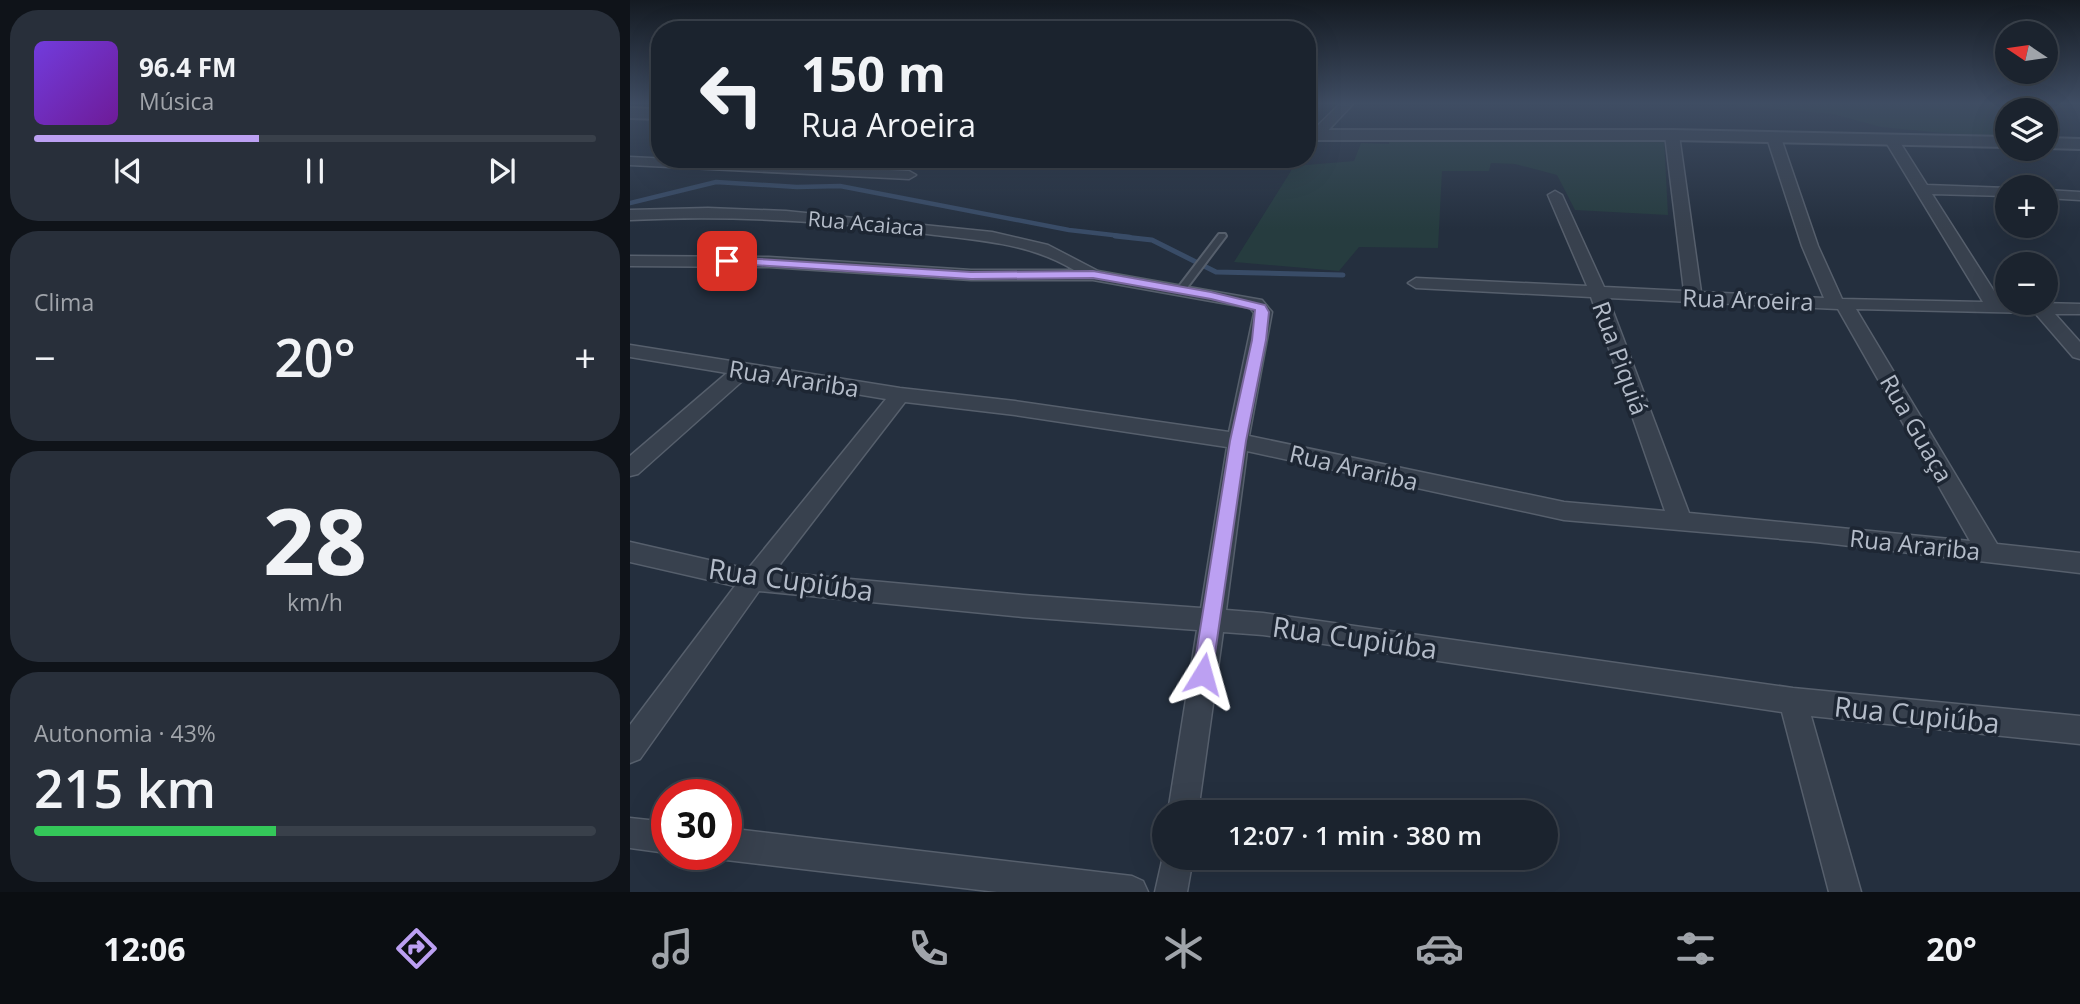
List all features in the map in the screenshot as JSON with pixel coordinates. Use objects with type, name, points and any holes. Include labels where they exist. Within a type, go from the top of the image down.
[{"type":"street","points":[[1673,146],[1693,297]]},
{"type":"street","name":"Rua Guaça","points":[[1777,146],[1810,246],[1840,303],[1989,552]]},
{"type":"street","points":[[1895,146],[1995,306]]},
{"type":"street","points":[[630,161],[651,150]]},
{"type":"street","points":[[630,161],[651,162]]},
{"type":"street","points":[[770,168],[909,175]]},
{"type":"street","points":[[1923,189],[1995,192]]},
{"type":"street","name":"Rua Piquiá","points":[[1555,195],[1598,293],[1681,523]]},
{"type":"street","points":[[2058,195],[2080,196]]},
{"type":"street","name":"Rua Acaiaca","points":[[630,215],[741,214],[906,226],[1006,239],[1040,247],[1071,260],[1093,275]]},
{"type":"street","points":[[630,261],[769,262],[971,275],[1093,275],[1256,304],[1262,312],[1259,340],[1238,441],[1185,800]]},
{"type":"street","name":"Rua Aroeira","points":[[1416,284],[1995,308]]},
{"type":"street","name":"Rua Aroeira","points":[[2058,308],[2080,309]]},
{"type":"street","points":[[2046,315],[2080,353]]},
{"type":"street","name":"Rua Arariba","points":[[630,351],[900,395],[1015,408],[1238,441],[1564,511],[1816,533],[2080,563]]},
{"type":"street","points":[[630,468],[743,370]]},
{"type":"street","points":[[630,749],[753,580],[900,395]]},
{"type":"street","name":"Rua Cupiúba","points":[[630,552],[753,580],[1023,606],[1212,619],[1409,643],[1793,701],[2080,730]]},
{"type":"street","points":[[1793,701],[1845,892]]},
{"type":"street","points":[[630,833],[651,836]]},
{"type":"street","points":[[742,847],[1132,892]]},
{"type":"street","points":[[1171,892],[1175,870]]},
{"type":"lane","points":[[1180,290],[1222,236]]},
{"type":"green space","points":[[1360,146],[1664,146],[1668,215],[1575,210],[1557,175],[1515,164],[1491,163],[1489,171],[1442,171],[1438,248],[1359,247],[1339,271],[1234,262],[1293,168],[1316,168],[1316,164],[1354,161]]},
{"type":"waterway","points":[[630,203],[716,182],[797,187],[840,186],[1069,230],[1130,237]]},
{"type":"waterway","points":[[1115,236],[1152,240],[1216,272],[1343,275]]},
{"type":"route","points":[[727,261],[1015,277],[1093,275],[1256,304],[1262,312],[1259,340],[1238,441],[1203,674]]}]
